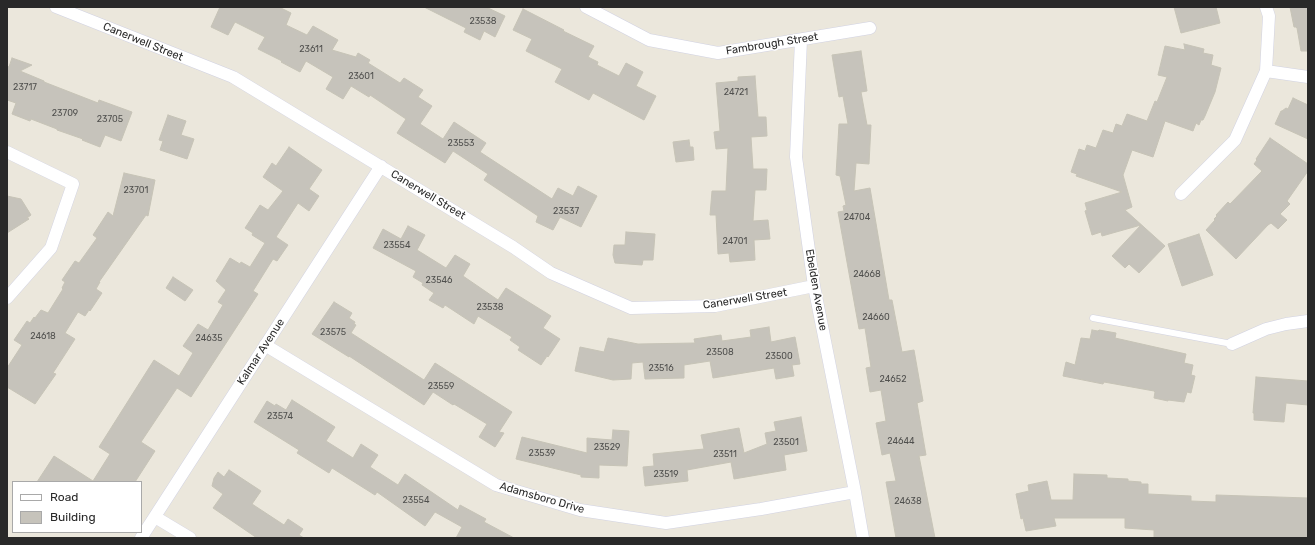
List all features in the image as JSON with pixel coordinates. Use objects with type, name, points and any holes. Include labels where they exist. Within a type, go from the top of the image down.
[{"type":"street","name":"Canerwell Street","points":[[56,7],[233,77],[513,247],[551,273],[631,308],[715,306],[814,286]]},
{"type":"street","name":"Fambrough Street","points":[[586,7],[649,40],[718,53],[870,28]]},
{"type":"street","points":[[1180,194],[1235,140],[1266,71],[1269,16],[1266,7]]},
{"type":"street","name":"Ebelden Avenue","points":[[801,40],[796,157],[814,286],[855,492],[862,538]]},
{"type":"street","points":[[1266,71],[1308,77]]},
{"type":"street","points":[[7,152],[74,184],[51,248],[7,298]]},
{"type":"street","name":"Kalmar Avenue","points":[[141,538],[381,166]]},
{"type":"street","points":[[1232,344],[1266,329],[1308,321]]},
{"type":"street","name":"Adamsboro Drive","points":[[265,345],[496,485],[580,510],[666,523],[761,509],[855,492]]},
{"type":"street","points":[[155,517],[190,538]]},
{"type":"lane","points":[[1094,318],[1232,344]]},
{"type":"building","points":[[220,7],[279,7],[291,13],[286,25],[307,35],[313,26],[338,40],[332,50],[356,57],[358,53],[370,60],[368,63],[400,83],[404,78],[423,90],[418,97],[432,106],[420,124],[443,139],[454,122],[486,143],[480,152],[552,199],[558,188],[573,196],[578,186],[597,196],[581,227],[560,217],[553,230],[536,222],[538,216],[484,180],[488,174],[453,151],[445,163],[397,133],[406,119],[370,95],[369,97],[351,86],[343,99],[326,89],[333,77],[306,61],[300,72],[258,49],[265,37],[235,22],[228,35],[211,27]]},
{"type":"building","points":[[424,7],[486,7],[505,16],[495,37],[484,31],[480,40],[464,32],[466,28]]},
{"type":"building","points":[[1174,7],[1216,7],[1220,23],[1181,33]]},
{"type":"building","points":[[1290,7],[1308,7],[1308,51],[1301,51],[1297,28],[1294,27]]},
{"type":"building","points":[[523,9],[594,46],[588,57],[598,62],[597,65],[619,76],[626,63],[643,72],[636,86],[656,96],[644,120],[593,93],[589,100],[555,82],[562,69],[526,51],[532,39],[513,30]]},
{"type":"building","points":[[1184,44],[1204,49],[1203,53],[1213,55],[1211,65],[1221,68],[1215,92],[1205,116],[1199,125],[1196,123],[1193,131],[1165,121],[1153,157],[1132,150],[1123,175],[1132,207],[1125,210],[1165,246],[1139,273],[1129,264],[1125,268],[1112,256],[1141,225],[1102,236],[1101,232],[1092,235],[1085,211],[1087,210],[1085,203],[1122,192],[1076,176],[1077,174],[1071,172],[1079,149],[1085,151],[1087,145],[1096,148],[1103,130],[1113,133],[1116,124],[1122,126],[1127,114],[1147,121],[1155,101],[1157,102],[1167,77],[1158,75],[1165,46],[1185,50]]},
{"type":"building","points":[[861,51],[867,91],[861,92],[867,125],[871,125],[869,164],[856,163],[854,191],[870,188],[889,300],[892,300],[902,352],[914,350],[923,401],[917,403],[926,455],[919,456],[935,538],[896,538],[886,482],[896,481],[890,453],[882,455],[876,423],[886,421],[881,390],[870,392],[866,368],[871,367],[865,328],[859,329],[838,212],[844,211],[843,206],[846,205],[840,176],[836,175],[839,124],[848,124],[843,96],[839,97],[832,55]]},
{"type":"building","points":[[12,58],[32,65],[20,71],[44,82],[98,103],[99,100],[132,112],[121,141],[105,135],[100,147],[31,119],[30,121],[12,114],[16,103],[7,100],[7,66],[9,67]]},
{"type":"building","points":[[755,76],[758,117],[766,117],[767,136],[751,137],[753,169],[767,169],[766,190],[755,190],[753,221],[768,220],[770,239],[754,240],[755,260],[730,262],[729,253],[718,254],[716,215],[710,215],[712,191],[726,191],[728,148],[716,149],[714,132],[720,131],[716,83],[738,81],[738,77]]},
{"type":"building","points":[[1293,98],[1308,105],[1308,139],[1275,124],[1281,111],[1286,108],[1288,109]]},
{"type":"building","points":[[168,115],[186,121],[181,135],[194,139],[187,159],[160,150],[163,141],[159,140]]},
{"type":"building","points":[[1270,138],[1308,164],[1308,171],[1287,201],[1290,204],[1280,214],[1287,220],[1278,229],[1271,223],[1268,225],[1236,259],[1206,230],[1215,220],[1216,215],[1228,202],[1230,204],[1262,171],[1254,164]]},
{"type":"building","points":[[689,140],[690,147],[693,147],[694,160],[676,162],[673,142]]},
{"type":"building","points":[[289,147],[322,170],[309,189],[319,196],[309,211],[298,203],[276,237],[288,245],[277,261],[273,259],[253,291],[258,294],[191,397],[177,388],[141,442],[155,451],[136,481],[93,481],[110,454],[99,447],[154,360],[179,376],[193,353],[183,346],[198,324],[208,330],[223,305],[218,302],[226,290],[216,281],[230,258],[240,264],[241,262],[250,267],[265,243],[252,235],[253,233],[245,228],[260,205],[268,210],[283,191],[263,177],[272,163],[276,166]]},
{"type":"building","points":[[124,173],[155,180],[148,216],[146,215],[99,282],[96,289],[102,293],[90,311],[89,310],[85,316],[78,312],[65,333],[75,339],[53,373],[56,374],[35,404],[7,387],[7,368],[22,345],[14,340],[27,321],[30,323],[41,310],[48,313],[63,289],[62,288],[65,282],[62,280],[75,261],[79,263],[97,238],[93,235],[108,212],[113,216]]},
{"type":"building","points":[[7,196],[21,199],[31,215],[27,218],[29,219],[7,233]]},
{"type":"building","points":[[408,226],[425,235],[417,250],[446,268],[455,255],[470,264],[463,276],[498,300],[506,288],[551,316],[543,328],[560,339],[541,365],[518,350],[520,347],[510,340],[512,337],[478,316],[474,324],[445,305],[443,308],[429,300],[434,293],[422,285],[423,283],[413,277],[416,271],[373,248],[383,229],[401,239]]},
{"type":"building","points":[[626,232],[655,234],[653,260],[643,260],[642,265],[615,263],[613,255],[614,245],[625,245]]},
{"type":"building","points":[[1199,234],[1213,275],[1182,286],[1168,244]]},
{"type":"building","points":[[173,277],[193,290],[185,301],[166,288]]},
{"type":"building","points":[[334,302],[352,313],[349,318],[355,322],[354,324],[356,325],[351,333],[424,380],[435,363],[512,412],[499,432],[504,433],[495,447],[479,437],[487,424],[433,392],[424,405],[349,356],[312,334]]},
{"type":"building","points":[[769,327],[771,342],[795,337],[800,364],[792,365],[794,376],[776,379],[774,368],[713,378],[710,361],[684,365],[684,378],[645,379],[643,362],[632,363],[631,379],[613,380],[575,371],[580,347],[604,352],[608,338],[638,344],[695,343],[694,339],[721,335],[722,341],[751,337],[750,330]]},
{"type":"building","points":[[1092,330],[1116,333],[1115,338],[1186,354],[1184,363],[1193,365],[1191,375],[1195,376],[1191,393],[1187,392],[1184,402],[1168,401],[1154,398],[1154,391],[1104,382],[1103,384],[1063,376],[1066,362],[1075,365],[1081,338],[1090,339]]},
{"type":"building","points":[[1256,377],[1308,381],[1308,405],[1286,403],[1284,422],[1254,420],[1253,413]]},
{"type":"building","points":[[292,400],[335,427],[326,441],[353,458],[361,444],[378,455],[370,467],[398,485],[405,474],[458,510],[460,505],[486,519],[484,522],[514,538],[456,538],[462,527],[435,512],[425,526],[377,492],[375,495],[332,468],[329,473],[297,453],[299,450],[254,422],[267,401],[286,410]]},
{"type":"building","points":[[801,417],[807,451],[784,455],[786,470],[734,479],[731,462],[687,470],[688,481],[645,486],[643,467],[654,466],[653,454],[704,449],[701,435],[739,428],[744,453],[767,444],[765,433],[776,431],[774,422]]},
{"type":"building","points":[[613,430],[629,431],[627,466],[599,465],[599,478],[581,477],[581,475],[516,459],[522,437],[587,453],[587,438],[612,440]]},
{"type":"building","points":[[54,456],[93,481],[38,481]]},
{"type":"building","points":[[229,470],[261,491],[252,504],[284,525],[288,519],[303,529],[299,535],[304,538],[257,538],[213,508],[223,494],[212,486],[214,478],[218,472],[224,477]]},
{"type":"building","points":[[1074,474],[1107,475],[1107,478],[1128,479],[1128,481],[1141,482],[1141,484],[1148,484],[1148,494],[1191,496],[1191,501],[1216,502],[1216,495],[1308,498],[1308,538],[1154,538],[1154,530],[1125,528],[1125,518],[1054,518],[1056,526],[1026,531],[1023,518],[1021,519],[1016,494],[1029,491],[1028,485],[1047,481],[1051,500],[1073,500]]}]
